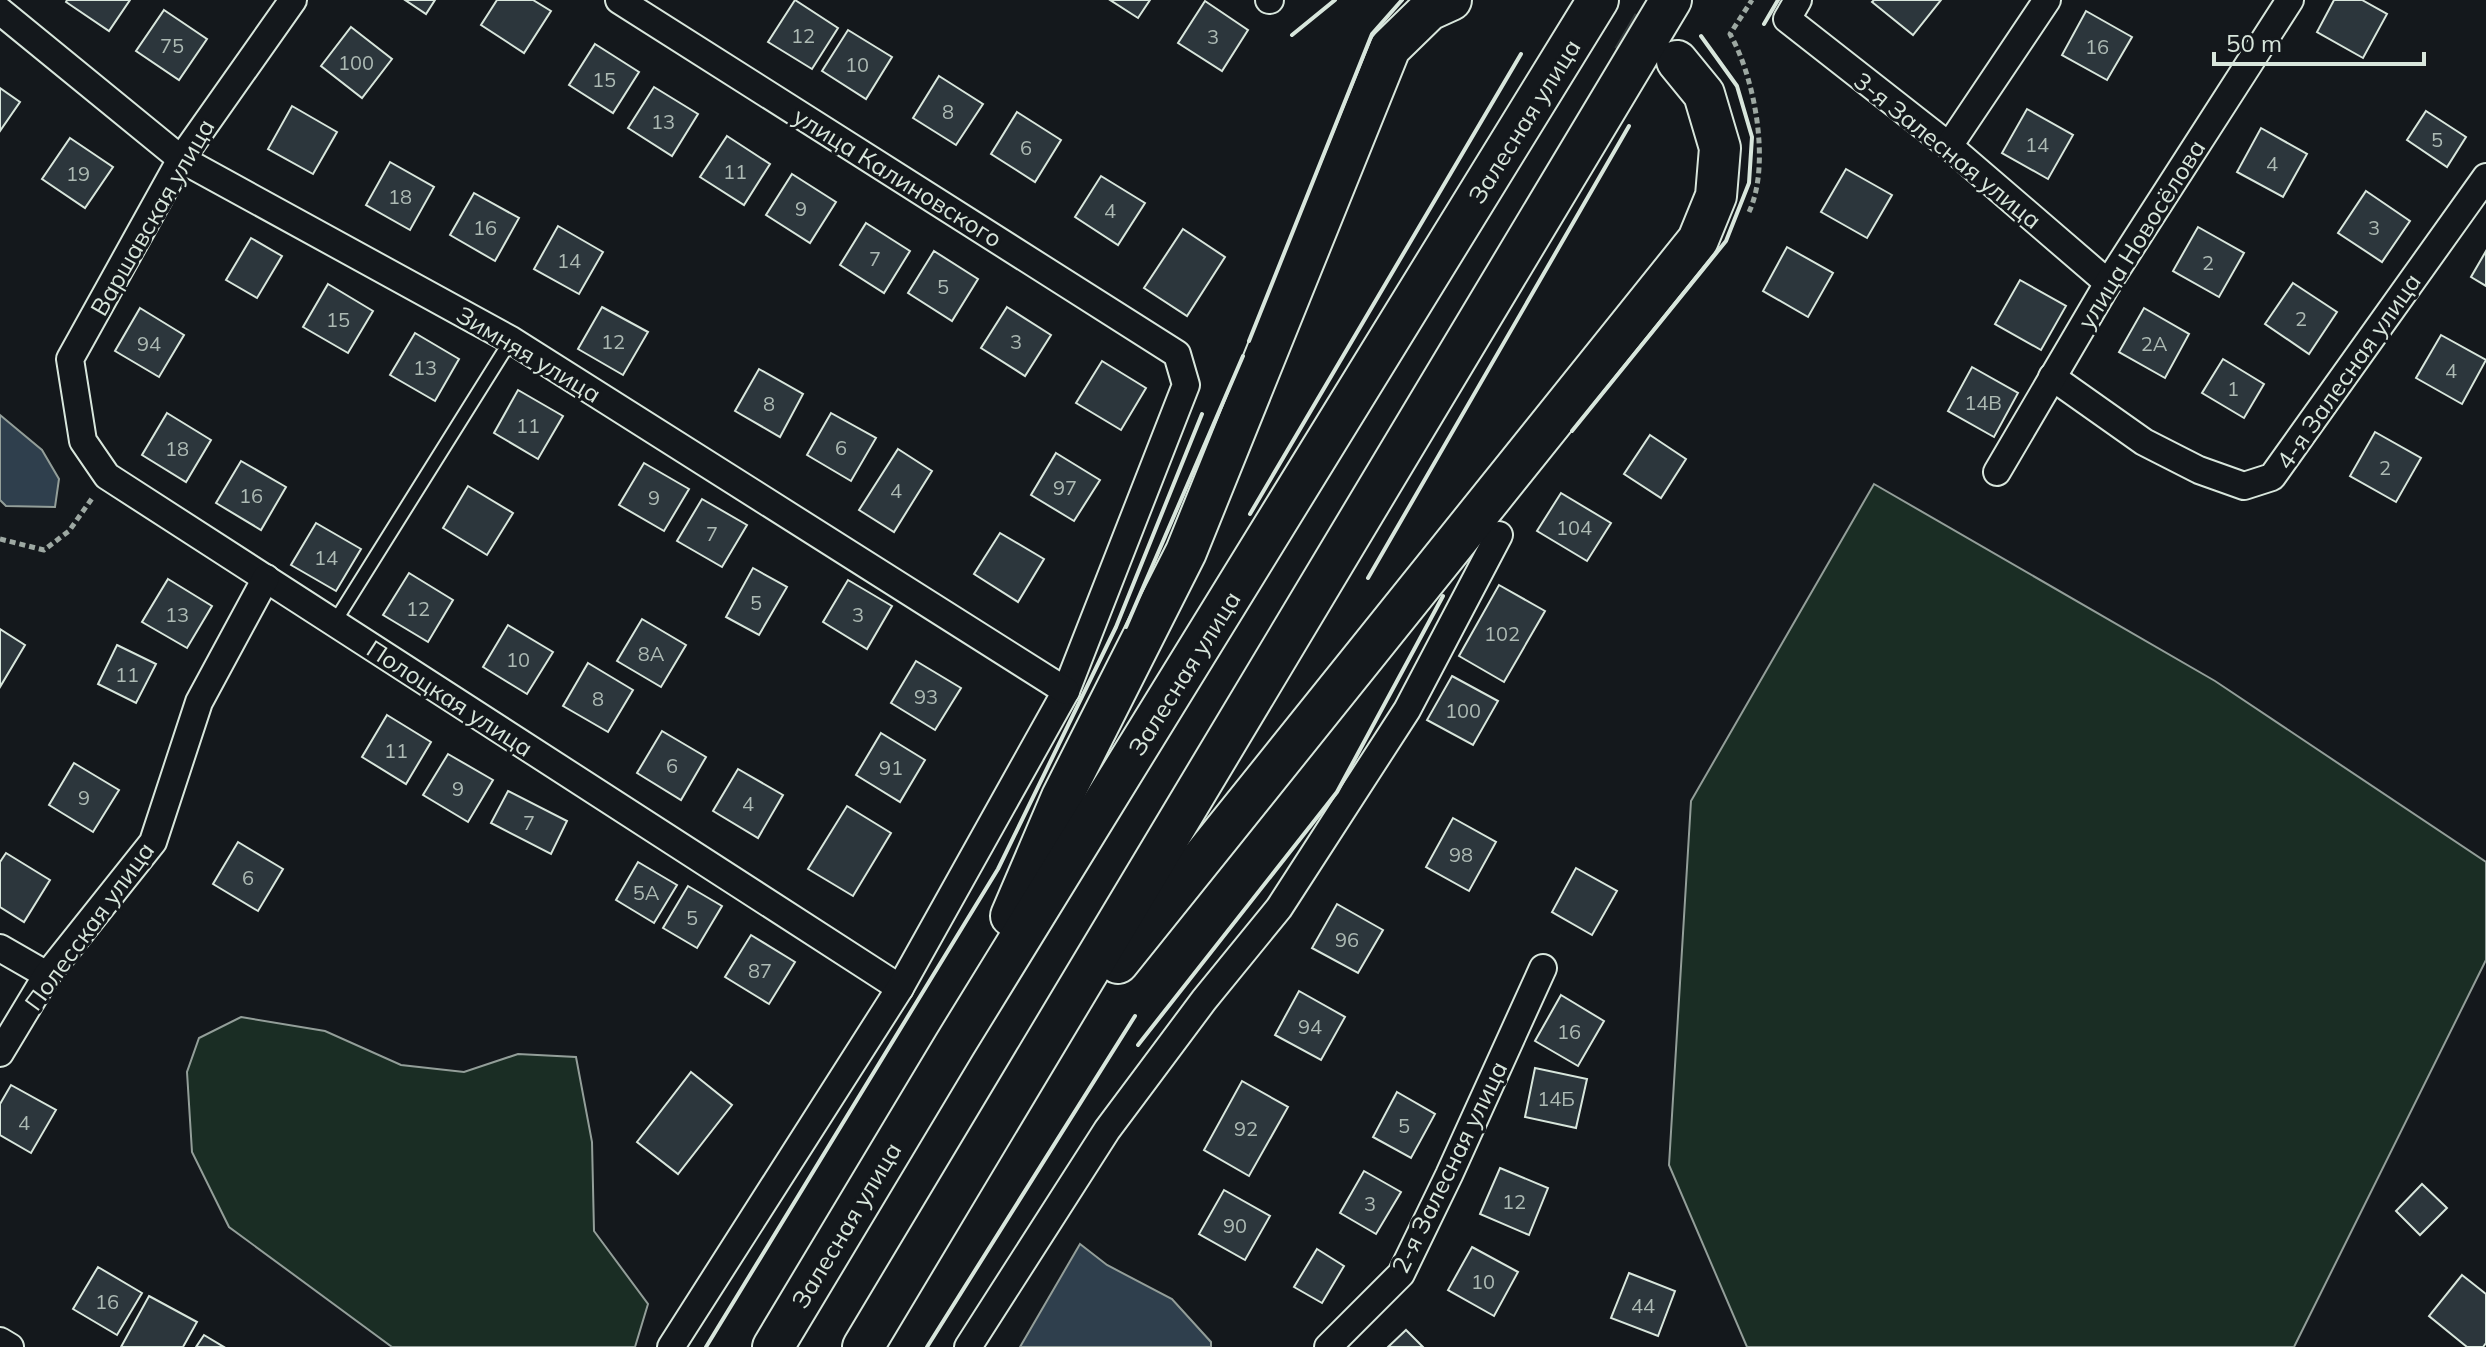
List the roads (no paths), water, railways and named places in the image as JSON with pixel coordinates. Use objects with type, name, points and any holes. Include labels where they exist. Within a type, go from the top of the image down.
[{"type":"main road","points":[[955,1044],[1062,797],[1186,552],[1390,48],[1429,10],[1451,0]]},
{"type":"main road","name":"Залесная улица","points":[[773,1347],[955,1044],[1598,0]]},
{"type":"main road","points":[[863,1347],[1671,0]]},
{"type":"main road","points":[[1025,1079],[1698,240],[1716,196],[1720,148],[1704,94],[1677,61]]},
{"type":"street","name":"Варшавская улица","points":[[70,359],[181,159],[293,0]]},
{"type":"street","name":"улица Калиновского","points":[[619,0],[1177,354],[1186,385],[1066,691]]},
{"type":"street","points":[[1949,146],[2047,0]]},
{"type":"street","name":"улица Новосёлова","points":[[1997,472],[2108,283],[2290,0]]},
{"type":"street","name":"3-я Залесная улица","points":[[1792,10],[2108,283]]},
{"type":"street","name":"Зимняя улица","points":[[0,11],[181,159],[511,340],[1066,691]]},
{"type":"street","name":"4-я Залесная улица","points":[[2052,377],[2144,442],[2199,470],[2244,486],[2272,477],[2486,177]]},
{"type":"street","name":"Полоцкая улица","points":[[70,359],[83,441],[107,476],[900,988]]},
{"type":"street","points":[[968,1347],[1107,1130],[1287,895],[1407,710],[1499,535]]},
{"type":"street","name":"Полесская улица","points":[[0,1053],[47,975],[153,842],[199,702],[266,578]]},
{"type":"street","points":[[671,1347],[900,988],[1066,691]]},
{"type":"street","points":[[0,948],[47,975]]},
{"type":"street","name":"2-я Залесная улица","points":[[1328,1347],[1401,1274],[1543,968]]},
{"type":"street","points":[[0,1341],[10,1347]]},
{"type":"lane","points":[[334,623],[511,340]]},
{"type":"water","points":[[0,415],[42,450],[59,479],[55,507],[6,506],[0,500]]},
{"type":"water","points":[[1080,1244],[1107,1265],[1172,1299],[1211,1342],[1211,1347],[1020,1347]]},
{"type":"tunnel","points":[[1573,0],[1673,59]]}]
